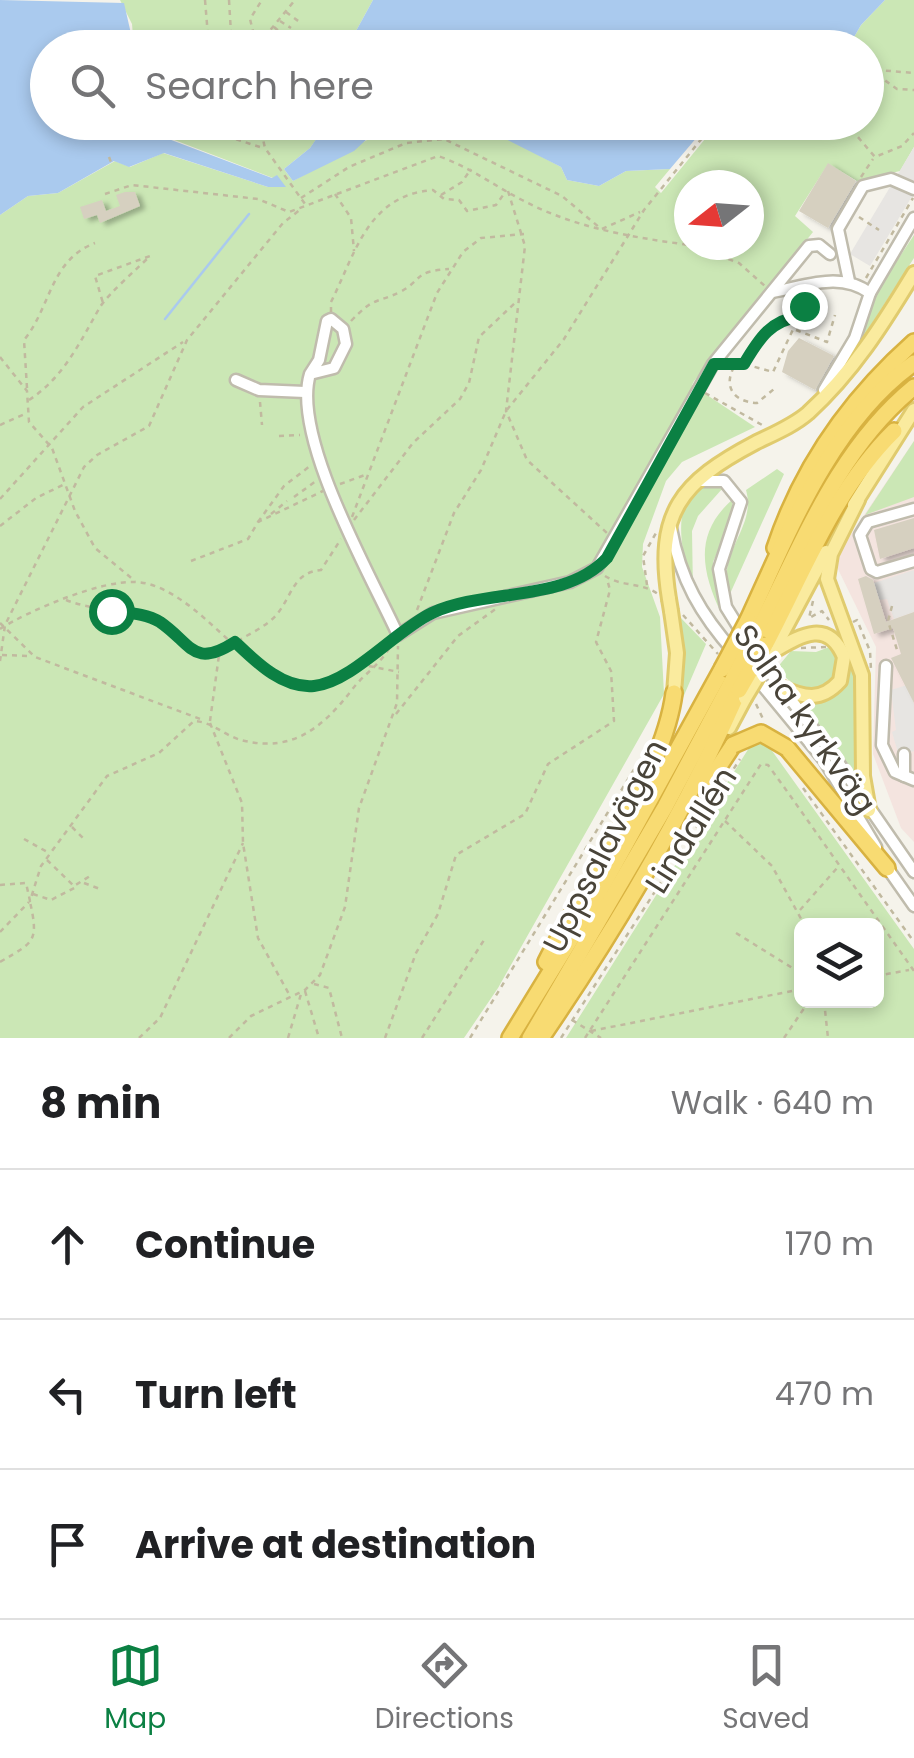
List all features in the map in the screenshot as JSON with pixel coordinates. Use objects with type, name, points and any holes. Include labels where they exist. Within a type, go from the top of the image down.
[{"type":"highway","points":[[761,638],[758,599],[779,535],[824,445],[868,388],[914,342]]},
{"type":"highway","points":[[758,599],[831,454],[870,402],[914,363]]},
{"type":"highway","points":[[761,638],[836,477],[860,442],[914,387]]},
{"type":"highway","points":[[735,685],[842,498],[874,452],[894,432]]},
{"type":"highway","name":"Uppsalavägen","points":[[530,1038],[761,638]]},
{"type":"highway","name":"Uppsalavägen","points":[[541,1038],[650,868],[701,778],[735,685]]},
{"type":"highway","name":"Uppsalavägen","points":[[510,1038],[606,880],[735,685]]},
{"type":"highway","name":"Uppsalavägen","points":[[500,1038],[644,780],[670,717],[674,693]]},
{"type":"highway","points":[[650,868],[746,736],[760,733],[786,748],[886,868]]},
{"type":"main road","name":"Uppsalavägen","points":[[674,693],[677,653],[667,602],[663,546],[670,519],[693,483],[806,416],[850,370],[914,273]]},
{"type":"main road","name":"Uppsalavägen","points":[[761,638],[858,500],[914,410]]},
{"type":"main road","points":[[858,500],[831,554],[827,578],[862,675],[863,776],[869,810]]},
{"type":"main road","points":[[761,638],[814,632],[831,638],[844,657],[840,682],[823,695],[807,697],[780,686]]},
{"type":"street","points":[[806,416],[855,338],[860,287],[838,229],[863,186],[892,179],[914,193]]},
{"type":"street","points":[[772,292],[860,287],[914,218]]},
{"type":"street","points":[[310,374],[334,368],[346,344],[343,329],[331,319],[326,321],[319,360],[310,374],[305,392],[311,433],[348,528],[398,635],[433,612],[570,582],[597,568],[616,541],[714,364],[809,246],[819,245],[830,254]]},
{"type":"street","points":[[236,380],[259,390],[305,392]]},
{"type":"street","name":"Solna kyrkväg","points":[[693,483],[718,479],[738,493],[742,510],[723,551],[720,588],[737,627],[914,872]]},
{"type":"street","points":[[914,508],[868,522],[860,535],[868,559],[878,572],[914,561]]},
{"type":"street","name":"Solna kyrkväg","points":[[670,519],[684,581],[701,612],[824,760],[886,868],[914,906]]},
{"type":"street","points":[[886,666],[882,745],[888,762],[909,778]]},
{"type":"street","points":[[904,754],[909,778]]},
{"type":"path","points":[[206,0],[208,30]]},
{"type":"path","points":[[229,0],[230,30]]},
{"type":"path","points":[[251,30],[262,0]]},
{"type":"path","points":[[270,30],[295,0]]},
{"type":"path","points":[[285,11],[301,23]]},
{"type":"path","points":[[277,19],[291,28]]},
{"type":"path","points":[[273,26],[278,30]]},
{"type":"path","points":[[884,70],[914,74]]},
{"type":"path","points":[[884,80],[897,89],[914,90]]},
{"type":"path","points":[[863,186],[858,183],[875,158],[902,146],[914,133]]},
{"type":"path","points":[[238,140],[265,148]]},
{"type":"path","points":[[263,140],[280,172],[306,205]]},
{"type":"path","points":[[301,198],[349,166],[406,143],[434,140]]},
{"type":"path","points":[[446,140],[562,196],[594,219],[600,230]]},
{"type":"path","points":[[416,614],[454,513],[481,470],[506,411],[564,339],[644,210],[701,140]]},
{"type":"path","points":[[860,140],[875,158]]},
{"type":"path","points":[[110,156],[112,165]]},
{"type":"path","points":[[105,194],[132,185],[258,199],[288,212],[421,159],[438,156],[472,168],[568,221],[628,238],[674,243]]},
{"type":"path","points":[[440,196],[445,189],[462,182],[472,168]]},
{"type":"path","points":[[331,319],[331,302],[369,220],[412,192],[433,190],[440,196],[459,200],[467,211],[496,204],[507,190]]},
{"type":"path","points":[[507,190],[524,234],[506,411],[527,460],[616,541]]},
{"type":"path","points":[[334,193],[351,218],[354,255]]},
{"type":"path","points":[[868,275],[914,193]]},
{"type":"path","points":[[306,205],[283,223],[187,340],[149,426],[97,455],[84,468],[2,625],[0,657],[35,658],[210,722],[241,740],[274,744],[302,738],[320,727],[353,688],[377,670],[398,635]]},
{"type":"path","points":[[600,230],[644,210]]},
{"type":"path","points":[[849,210],[879,230]]},
{"type":"path","points":[[348,528],[418,349],[430,303],[463,252],[481,238],[524,234]]},
{"type":"path","points":[[95,243],[84,247],[55,275],[35,327],[24,340],[29,422],[47,442],[95,548],[136,582],[184,601],[274,674],[314,686],[344,674],[398,635]]},
{"type":"path","points":[[29,400],[47,388],[86,339],[103,303],[150,256],[95,276],[103,303]]},
{"type":"path","points":[[731,260],[772,292]]},
{"type":"path","points":[[343,329],[377,296],[401,292],[428,270],[452,269]]},
{"type":"path","points":[[290,996],[258,938],[243,843],[242,803],[210,722],[219,655],[277,616],[291,588],[308,571],[321,570],[413,443],[460,399],[478,338],[516,302]]},
{"type":"path","points":[[714,364],[744,364],[774,372],[804,306]]},
{"type":"path","points":[[744,364],[768,327],[784,318],[802,316]]},
{"type":"path","points":[[796,330],[827,342],[835,316]]},
{"type":"path","points":[[0,498],[47,442],[83,407],[187,340]]},
{"type":"path","points":[[0,357],[26,391]]},
{"type":"path","points":[[734,366],[728,379],[730,389],[744,402],[757,403],[774,389]]},
{"type":"path","points":[[698,389],[765,427]]},
{"type":"path","points":[[259,390],[262,426]]},
{"type":"path","points":[[0,425],[28,412]]},
{"type":"path","points":[[279,436],[311,433]]},
{"type":"path","points":[[190,561],[248,539],[264,508],[284,486],[312,465],[318,452]]},
{"type":"path","points":[[270,515],[282,514],[366,474]]},
{"type":"path","points":[[294,496],[326,475]]},
{"type":"path","points":[[0,526],[36,498],[68,483]]},
{"type":"path","points":[[258,522],[287,501]]},
{"type":"path","points":[[386,1038],[416,953],[438,914],[456,855],[525,814],[548,764],[614,721],[611,671],[596,642],[610,590],[607,578],[597,568]]},
{"type":"path","points":[[607,578],[639,584],[667,602]]},
{"type":"path","points":[[2,625],[65,600],[136,582]]},
{"type":"path","points":[[817,592],[809,618],[822,611]]},
{"type":"path","points":[[65,600],[94,611],[151,618],[191,650],[219,655]]},
{"type":"path","points":[[814,600],[831,622]]},
{"type":"path","points":[[393,719],[458,636],[502,605]]},
{"type":"path","points":[[892,606],[888,620],[898,653]]},
{"type":"path","points":[[2,625],[35,658]]},
{"type":"path","points":[[229,1038],[251,1016],[314,984],[345,908],[359,808],[393,719],[398,635]]},
{"type":"path","points":[[790,650],[814,651],[830,645]]},
{"type":"path","points":[[357,664],[398,672]]},
{"type":"path","points":[[0,932],[30,900],[46,858],[107,776],[158,754],[194,720],[210,722]]},
{"type":"path","points":[[560,1038],[738,749]]},
{"type":"path","points":[[470,1038],[645,751]]},
{"type":"path","name":"Lindallén","points":[[586,1038],[762,764],[768,766],[789,794],[913,970]]},
{"type":"path","name":"Solna kyrkväg","points":[[789,794],[801,785],[914,942]]},
{"type":"path","points":[[724,821],[772,866],[802,918]]},
{"type":"path","points":[[72,826],[86,841]]},
{"type":"path","points":[[24,840],[50,853]]},
{"type":"path","points":[[138,1037],[160,1018],[243,843]]},
{"type":"path","points":[[46,858],[70,884],[100,888]]},
{"type":"path","points":[[800,911],[839,866]]},
{"type":"path","points":[[32,894],[51,900],[90,876]]},
{"type":"path","points":[[0,885],[26,883],[36,931],[32,943],[0,962]]},
{"type":"path","points":[[736,933],[794,969]]},
{"type":"path","points":[[422,1038],[484,940]]},
{"type":"path","points":[[884,975],[913,970]]},
{"type":"path","points":[[314,984],[329,988],[342,1038]]},
{"type":"path","points":[[288,1038],[305,990]]},
{"type":"path","points":[[305,990],[319,1038]]},
{"type":"path","points":[[590,1031],[794,991]]},
{"type":"path","points":[[784,1038],[804,1008]]},
{"type":"path","points":[[825,1008],[828,1038]]},
{"type":"path","points":[[572,1020],[600,1038]]},
{"type":"path","points":[[590,1031],[593,1038]]},
{"type":"shaded area","points":[[914,147],[914,193],[870,266],[850,254]]},
{"type":"shaded area","points":[[914,441],[914,842],[901,828],[873,754],[876,647],[836,565],[842,548]]},
{"type":"shaded area","points":[[914,570],[914,612],[894,619],[887,599],[879,600],[874,583]]},
{"type":"shaded area","points":[[907,685],[914,704],[914,751],[899,756],[892,732],[896,730],[891,690]]},
{"type":"green space","points":[[120,0],[373,0],[357,30],[133,30]]},
{"type":"green space","points":[[885,0],[914,0],[914,147],[900,171],[857,181],[828,164],[795,216],[813,232],[694,381],[692,385],[755,427],[682,462],[666,481],[643,544],[642,567],[660,617],[664,694],[498,988],[464,1038],[0,1038],[0,215],[28,196],[58,193],[115,161],[130,167],[163,153],[268,187],[273,178],[175,140],[316,140],[284,169],[293,181],[367,140],[508,140],[561,167],[567,180],[599,186],[626,171],[670,169],[655,187],[661,193],[674,177],[674,260],[764,260],[764,170],[680,170],[704,140],[884,140],[884,30],[858,30]]},
{"type":"green space","points":[[914,235],[914,258],[847,362],[881,285]]},
{"type":"green space","points":[[914,441],[914,497],[865,515]]},
{"type":"green space","points":[[777,469],[784,474],[729,596],[728,566],[746,516],[746,490]]},
{"type":"green space","points":[[699,489],[722,489],[698,516],[692,531],[693,591],[682,545],[683,512],[688,498]]},
{"type":"green space","points":[[733,499],[731,521],[713,562],[721,613],[709,582],[705,553],[712,525]]},
{"type":"green space","points":[[679,616],[706,644],[679,707],[683,664]]},
{"type":"green space","points":[[842,634],[856,677],[854,773],[797,698],[843,684],[849,657],[839,639]]},
{"type":"green space","points":[[832,646],[839,674],[820,691],[799,689],[776,669],[791,651],[816,652]]},
{"type":"green space","points":[[754,740],[765,741],[914,949],[914,1038],[566,1038]]},
{"type":"water","points":[[0,0],[124,3],[130,30],[30,30],[30,140],[171,140],[272,178],[277,175],[286,187],[268,187],[164,153],[129,167],[114,161],[58,193],[28,196],[0,215]]},
{"type":"water","points":[[373,0],[885,0],[858,30],[357,30]]},
{"type":"water","points":[[316,140],[366,140],[354,151],[293,181],[284,169]]},
{"type":"water","points":[[508,140],[695,140],[670,169],[626,171],[599,186],[567,180],[561,167]]},
{"type":"building","points":[[828,163],[856,181],[828,228],[799,211]]},
{"type":"building","points":[[135,192],[140,206],[100,223],[97,215],[84,219],[80,207],[102,200],[106,211],[120,206],[116,195]]},
{"type":"building","points":[[799,338],[834,356],[815,390],[782,372],[788,351]]},
{"type":"building","points":[[914,518],[914,548],[880,559],[874,530]]},
{"type":"building","points":[[866,576],[873,580],[886,622],[914,612],[914,703],[891,658],[901,654],[893,628],[874,634],[858,579]]},
{"type":"waterway","points":[[165,319],[249,214]]},
{"type":"route","points":[[111,611],[151,618],[191,650],[204,655],[219,655],[235,642],[261,667],[286,681],[314,686],[344,674],[433,612],[570,582],[607,558],[714,364],[744,364],[768,327],[784,318],[802,316],[804,306]]}]
